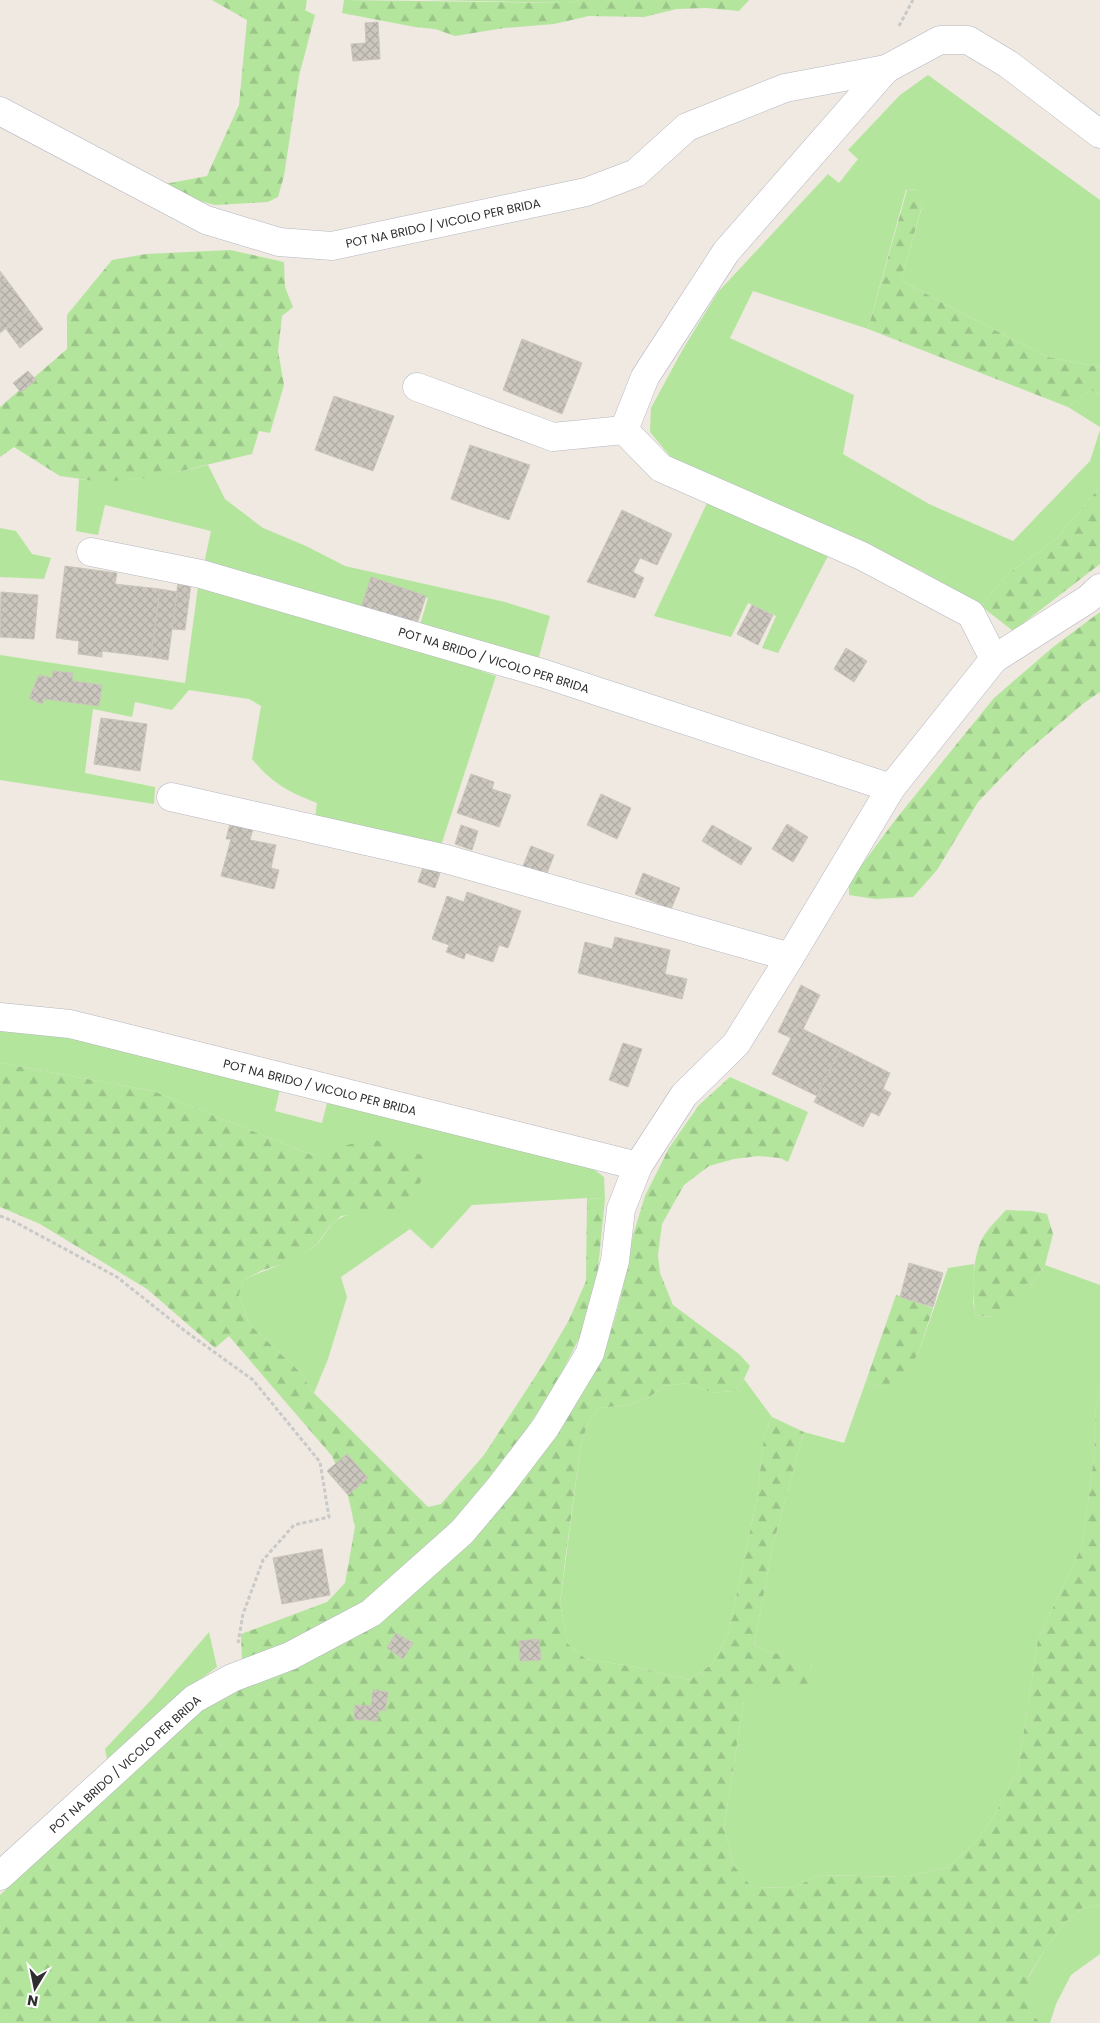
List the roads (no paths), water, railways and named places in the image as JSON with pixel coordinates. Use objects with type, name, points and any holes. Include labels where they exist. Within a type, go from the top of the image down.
[{"type":"street","name":"POT NA BRIDO / VICOLO PER BRIDA","points":[[0,111],[206,220],[278,242],[332,246],[586,192],[636,173],[687,127],[785,88],[886,69],[940,40],[968,40],[1008,64],[1100,134]]},
{"type":"street","name":"POT NA BRIDO / VICOLO PER BRIDA","points":[[624,430],[645,377],[726,252],[886,69]]},
{"type":"street","points":[[417,387],[553,437],[624,430],[661,468],[862,556],[971,614],[994,660]]},
{"type":"street","name":"POT NA BRIDO / VICOLO PER BRIDA","points":[[92,552],[201,574],[545,674],[891,788]]},
{"type":"street","name":"POT NA BRIDO / VICOLO PER BRIDA","points":[[0,1876],[194,1698],[232,1678],[290,1656],[371,1613],[462,1532],[500,1487],[545,1428],[590,1353],[615,1261],[621,1209],[638,1166],[684,1095],[736,1044],[891,788],[994,660],[1088,599],[1100,588]]},
{"type":"street","points":[[171,797],[446,858],[790,956]]},
{"type":"street","name":"POT NA BRIDO / VICOLO PER BRIDA","points":[[0,1017],[70,1024],[638,1166]]}]
